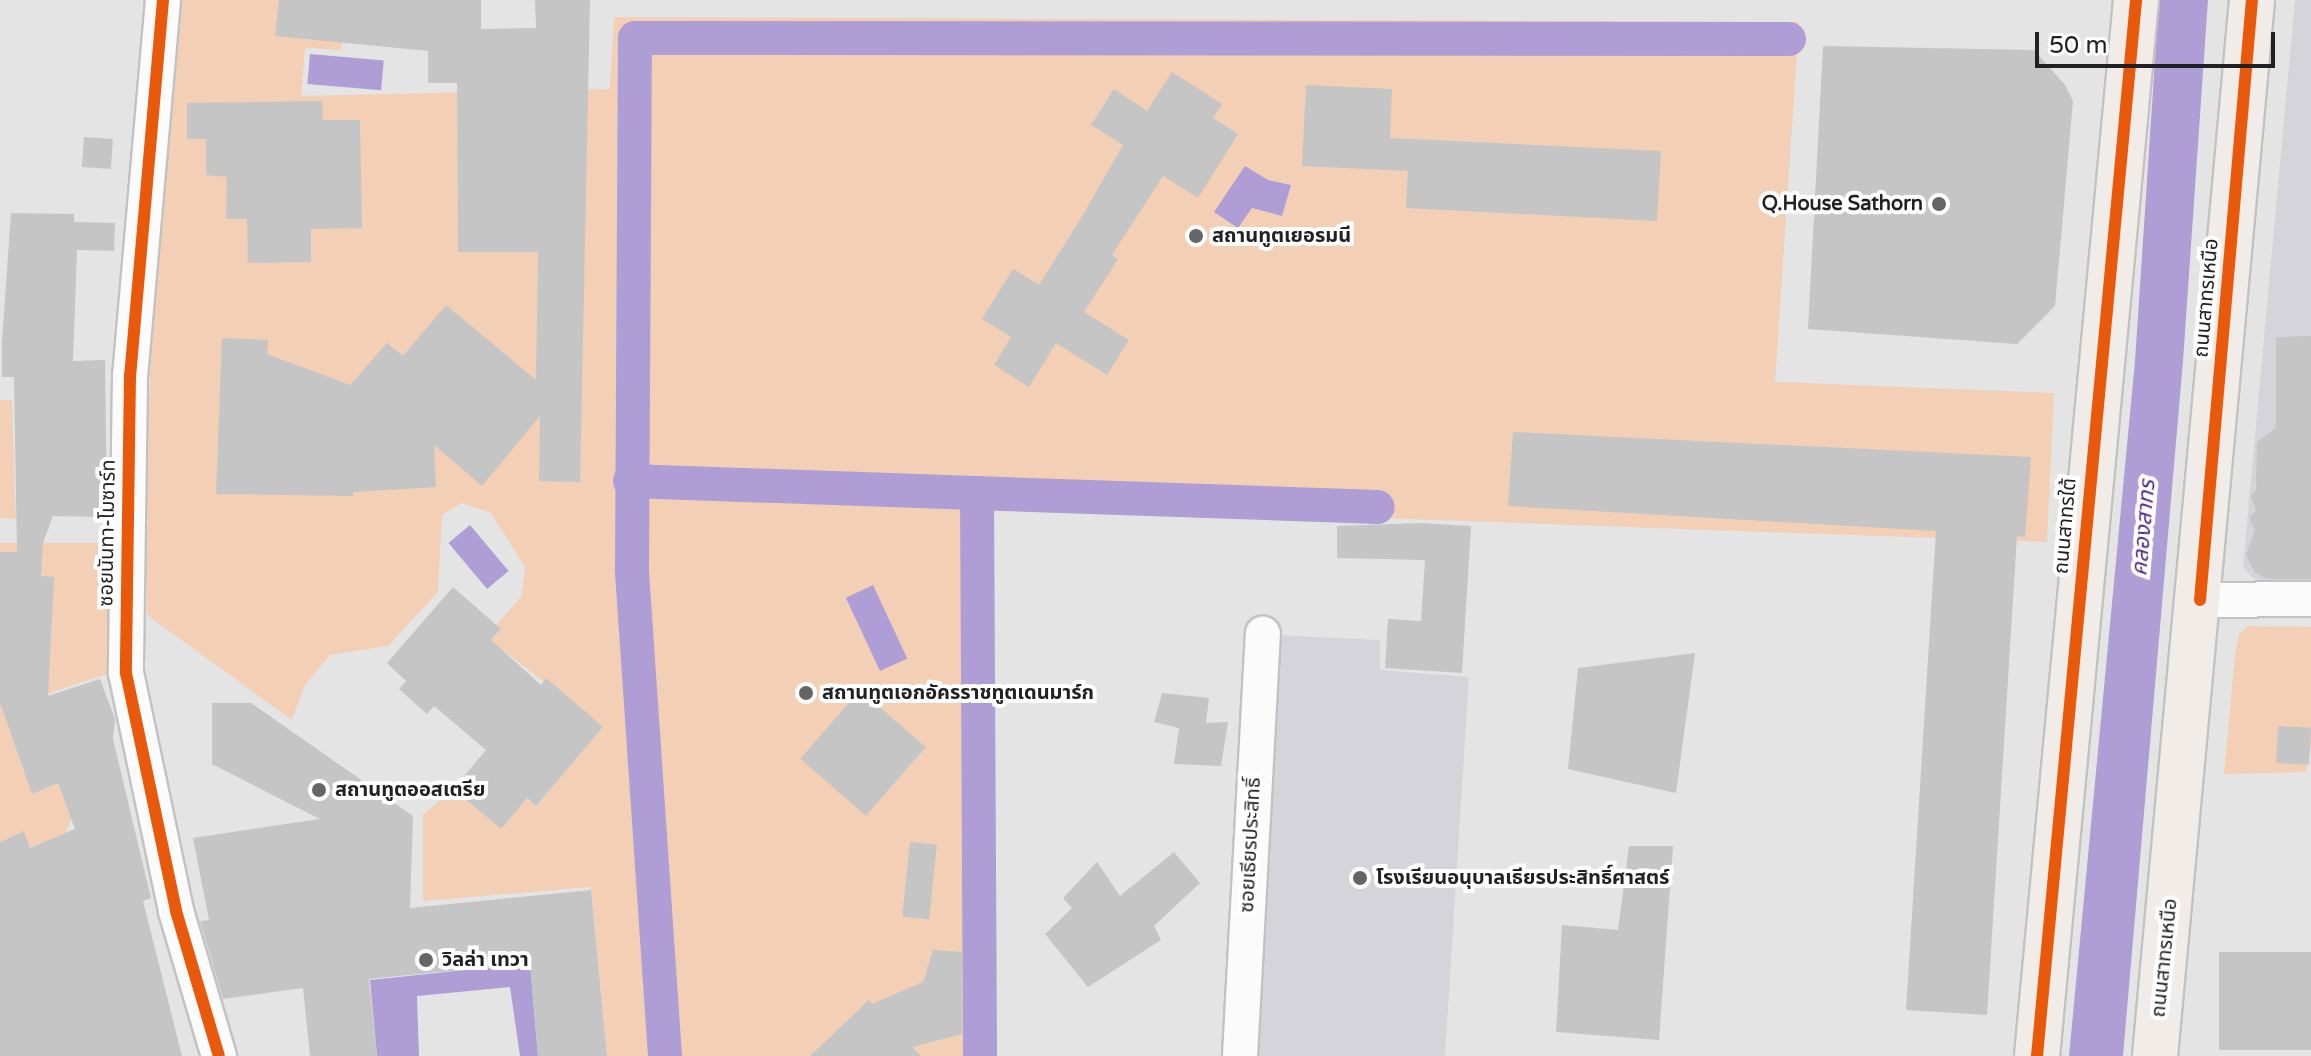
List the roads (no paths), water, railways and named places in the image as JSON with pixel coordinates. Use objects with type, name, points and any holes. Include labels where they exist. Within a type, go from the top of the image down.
[{"type":"main road","name":"ถนนสาทรใต้","points":[[2037,1056],[2136,0]]},
{"type":"main road","name":"ถนนสาทรเหนือ","points":[[2155,1056],[2200,600],[2252,0]]},
{"type":"street","name":"ซอยนันทา-โมซาร์ท","points":[[163,0],[130,375],[126,673],[176,911],[219,1056]]},
{"type":"street","points":[[2200,600],[2311,599]]},
{"type":"street","name":"ซอยเธียรประสิทธิ์","points":[[1240,1056],[1263,634]]},
{"type":"water","name":"คลองสาทร","points":[[2159,0],[2208,0],[2183,361],[2123,1056],[2069,1056],[2135,361]]},
{"type":"water","points":[[310,54],[384,60],[381,90],[307,84]]},
{"type":"water","points":[[1245,166],[1268,180],[1291,185],[1282,216],[1252,208],[1238,228],[1214,212]]},
{"type":"water","points":[[470,525],[509,571],[487,589],[449,543]]},
{"type":"water","points":[[873,585],[907,658],[880,671],[846,598]]},
{"type":"water","points":[[530,963],[538,1056],[520,1056],[510,987],[417,996],[419,1056],[377,1056],[370,980]]},
{"type":"waterway","points":[[665,1056],[632,570],[635,38],[1789,39]]},
{"type":"waterway","points":[[630,481],[1378,507]]},
{"type":"waterway","points":[[977,493],[980,1056]]},
{"type":"place","name":"Q.House Sathorn","points":[[1939,204]]},
{"type":"place","name":"สถานทูตเยอรมนี","points":[[1196,236]]},
{"type":"place","name":"สถานทูตเอกอัครราชทูตเดนมาร์ก","points":[[806,693]]},
{"type":"place","name":"สถานทูตออสเตรีย","points":[[319,790]]},
{"type":"place","name":"โรงเรียนอนุบาลเธียรประสิทธิ์ศาสตร์","points":[[1360,878]]},
{"type":"place","name":"วิลล่า เทวา","points":[[426,960]]}]
